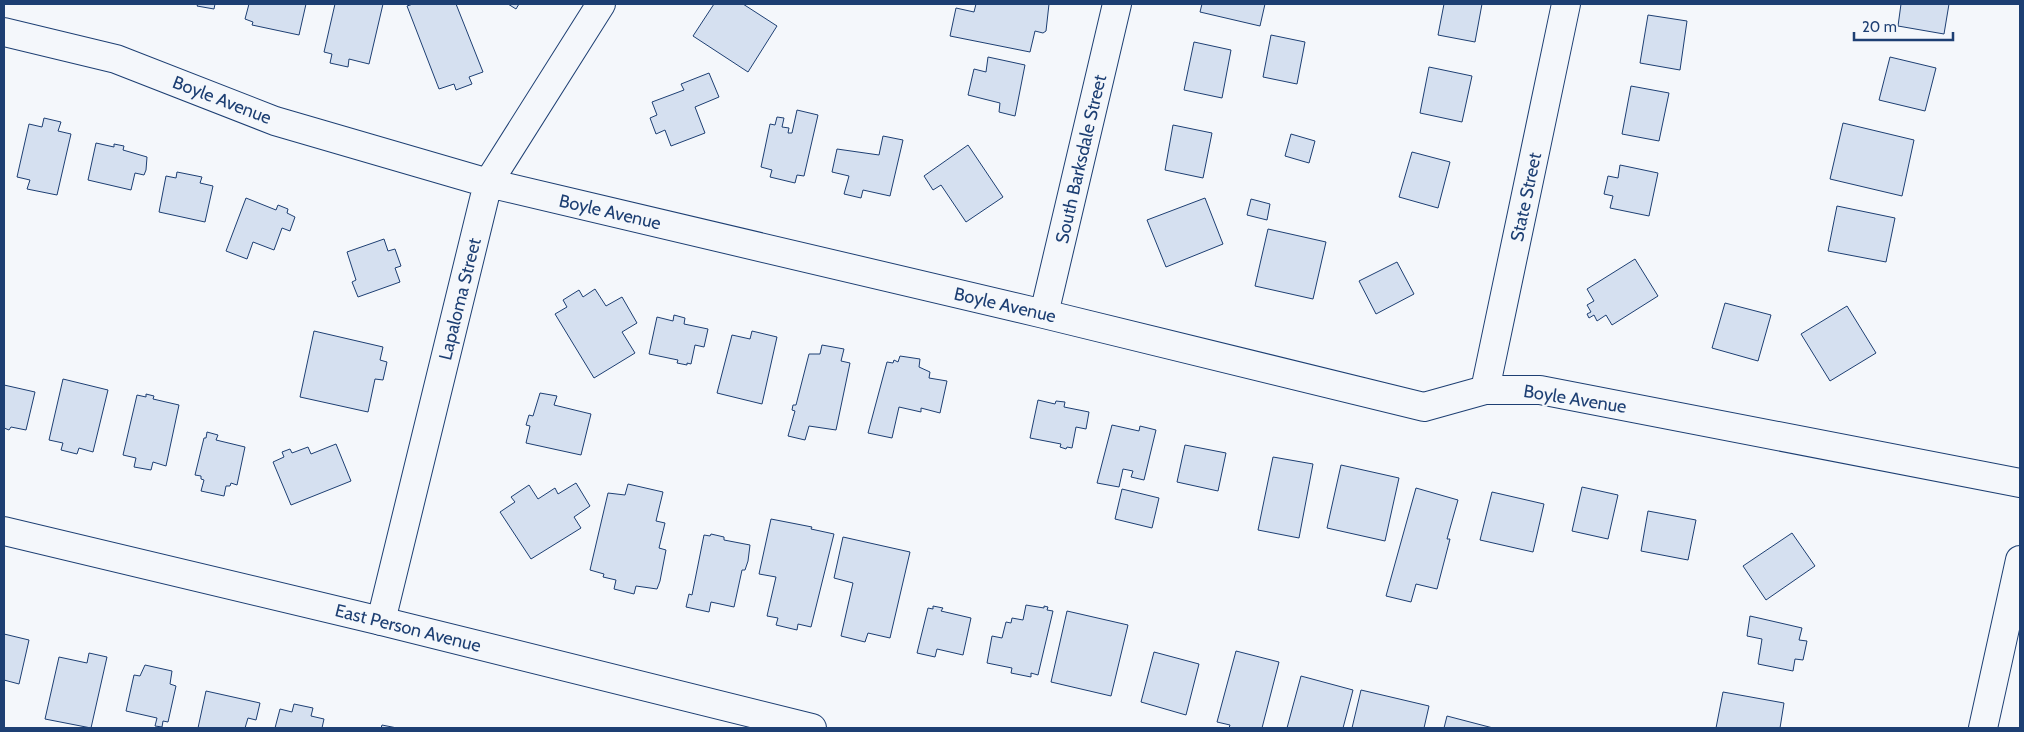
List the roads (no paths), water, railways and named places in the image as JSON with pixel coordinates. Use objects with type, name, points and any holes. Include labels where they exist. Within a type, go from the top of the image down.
[{"type":"street","name":"Lapaloma Street","points":[[381,621],[488,184],[601,4]]},
{"type":"street","name":"South Barksdale Street","points":[[1044,314],[1117,4]]},
{"type":"street","name":"State Street","points":[[1485,390],[1566,4]]},
{"type":"street","name":"Boyle Avenue","points":[[4,32],[116,59],[275,121],[488,184],[1044,314],[1424,406],[1485,390],[1540,390],[2020,483]]},
{"type":"street","name":"East Person Avenue","points":[[4,531],[381,621],[812,728]]},
{"type":"street","points":[[1983,728],[2020,560]]}]
